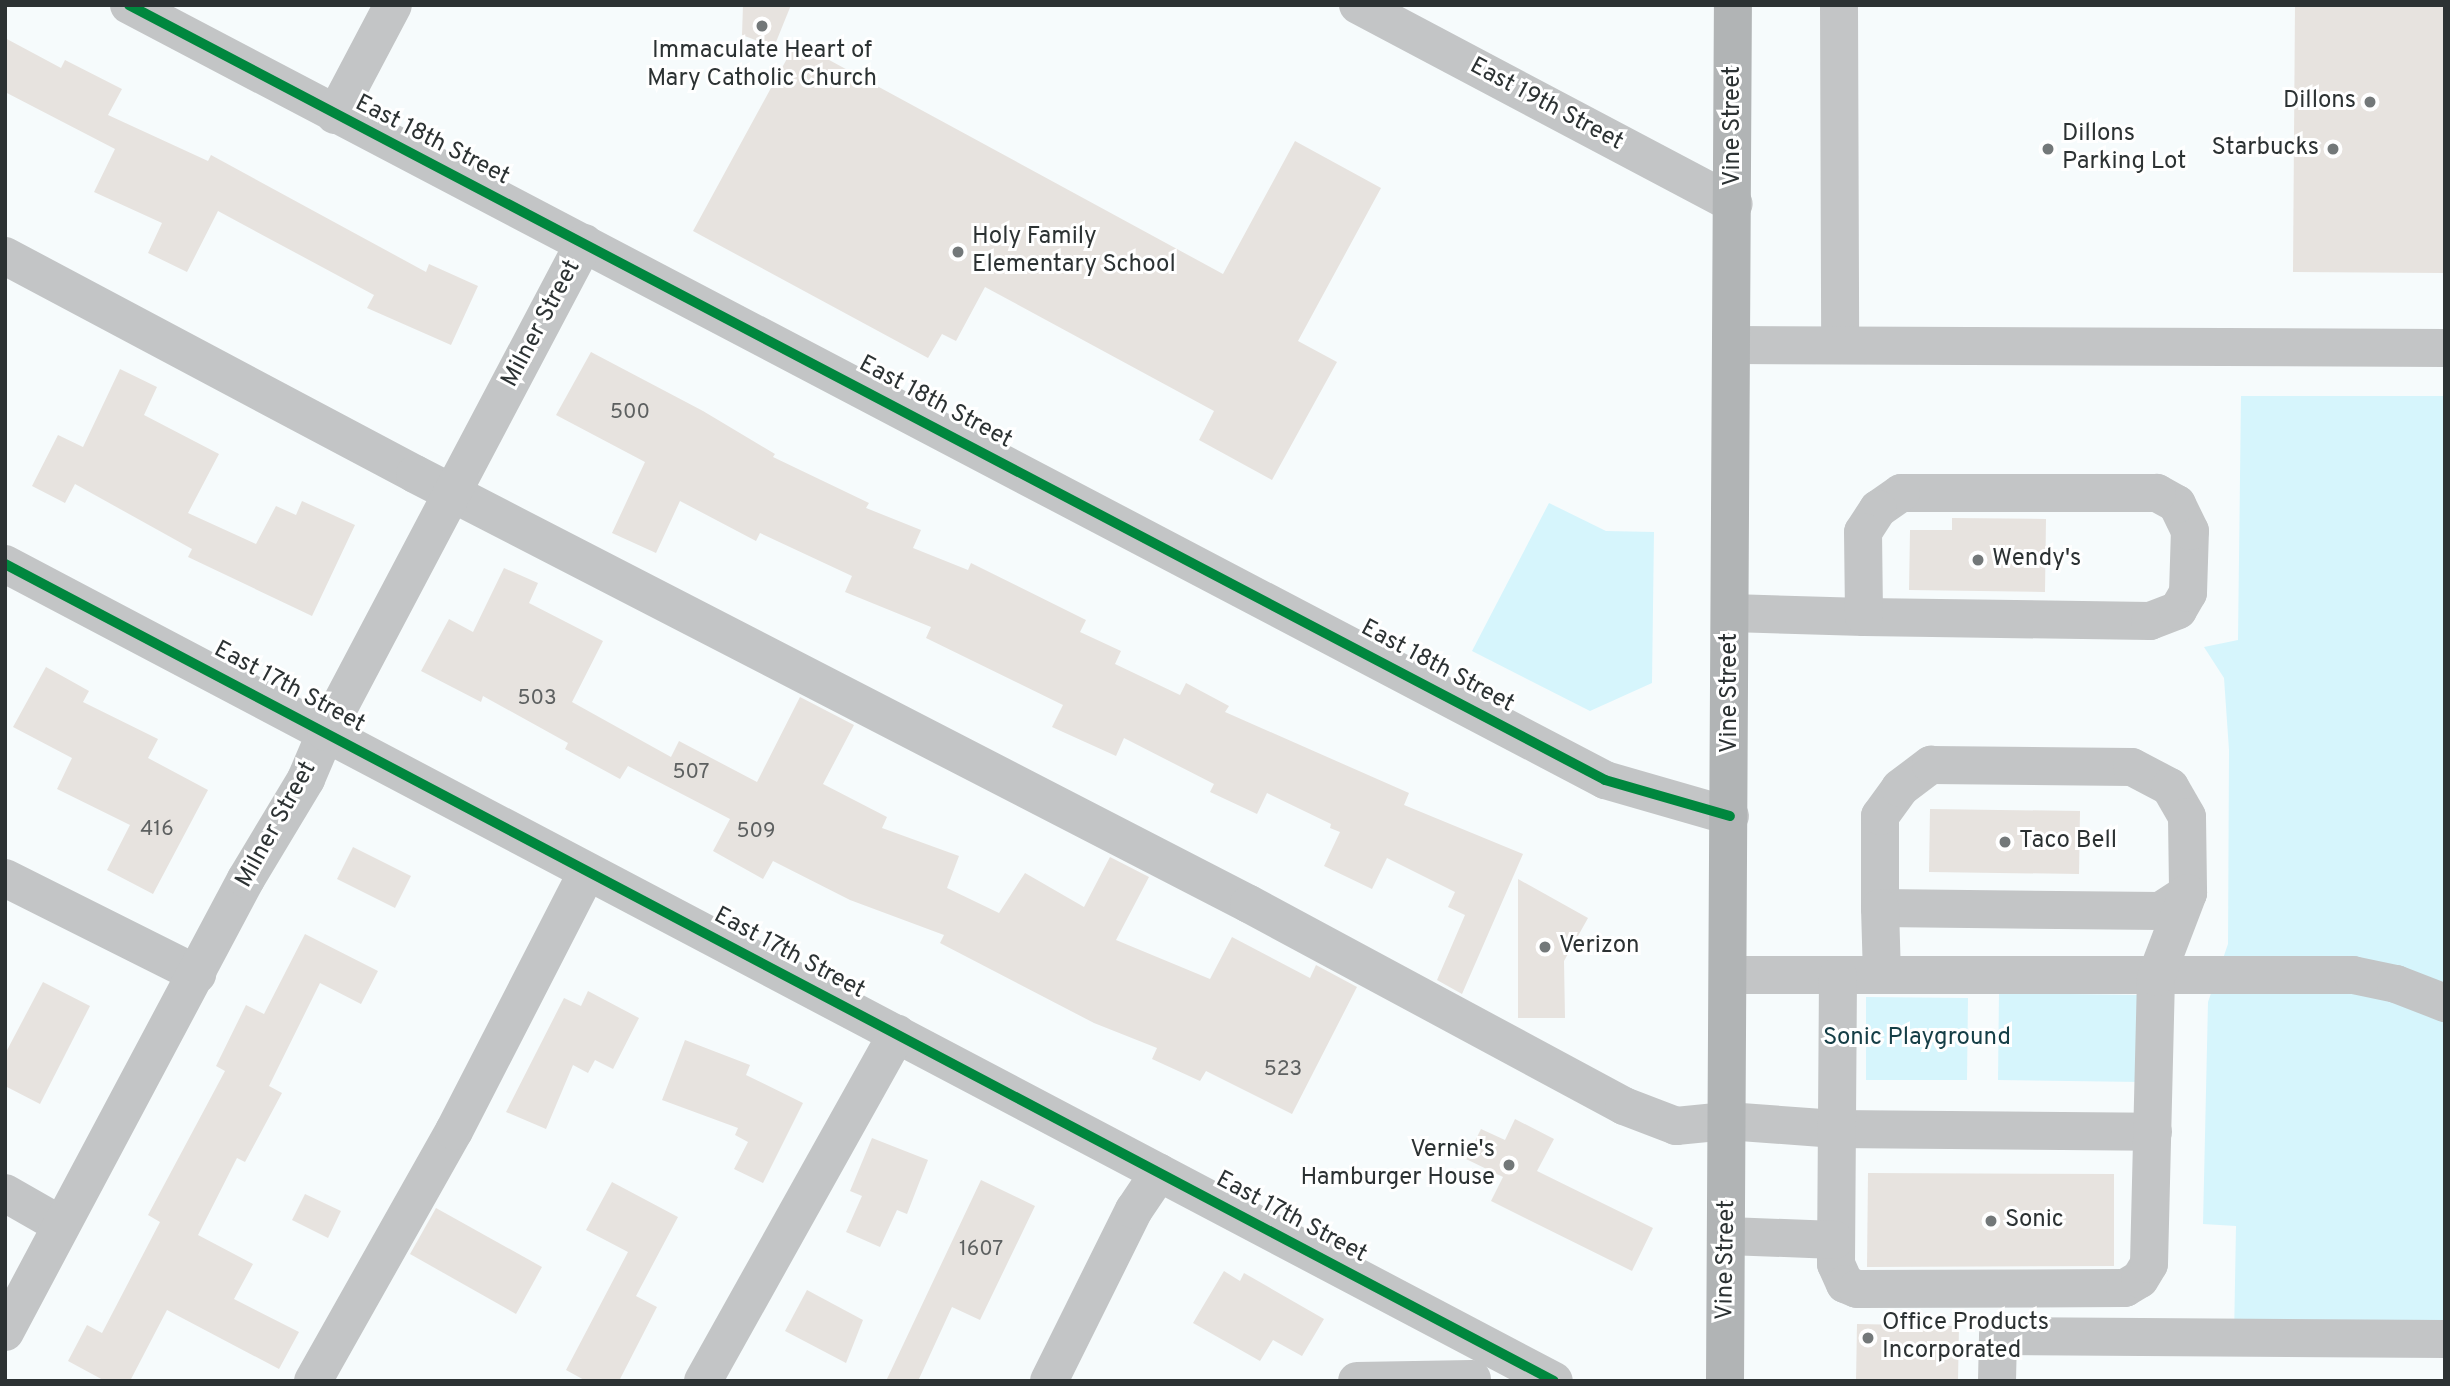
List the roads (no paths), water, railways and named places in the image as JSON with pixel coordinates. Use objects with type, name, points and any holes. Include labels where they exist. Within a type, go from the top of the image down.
[{"type":"main road","name":"Vine Street","points":[[1725,1381],[1734,204],[1733,5]]},
{"type":"street","name":"East 18th Street","points":[[129,5],[1605,780],[1730,816]]},
{"type":"street","points":[[335,115],[393,5]]},
{"type":"street","name":"East 19th Street","points":[[1358,5],[1734,204]]},
{"type":"street","points":[[1839,5],[1840,345]]},
{"type":"street","name":"Milner Street","points":[[5,1332],[197,974],[306,779],[326,732],[584,243]]},
{"type":"street","points":[[5,256],[453,494],[1237,898],[1624,1106],[1676,1126],[1727,1121],[1836,1129],[2153,1132]]},
{"type":"street","points":[[1733,345],[2445,348]]},
{"type":"street","points":[[1731,613],[1864,617],[2150,621],[2178,610],[2188,593],[2190,531],[2177,504],[2157,493],[1901,494],[1878,509],[1863,532],[1864,617]]},
{"type":"street","name":"East 17th Street","points":[[5,564],[1158,1172],[1478,1369],[1554,1381]]},
{"type":"street","points":[[1838,976],[1835,1240],[1839,1276],[1857,1289],[2125,1288],[2140,1279],[2150,1264],[2156,976],[2188,893],[2187,817],[2170,787],[2132,767],[1931,765],[1900,788],[1880,816],[1882,975]]},
{"type":"street","points":[[313,1381],[454,1131],[587,872]]},
{"type":"street","points":[[5,878],[197,974]]},
{"type":"street","points":[[1880,908],[2160,911],[2188,893]]},
{"type":"street","points":[[1729,975],[2353,975],[2396,984],[2445,1003]]},
{"type":"street","points":[[703,1381],[897,1034]]},
{"type":"street","points":[[1049,1381],[1135,1210],[1158,1172]]},
{"type":"street","points":[[5,1193],[61,1225]]},
{"type":"street","points":[[1728,1236],[1835,1240]]},
{"type":"street","points":[[1997,1381],[1998,1336],[2445,1339]]},
{"type":"street","points":[[1357,1381],[1478,1369]]},
{"type":"place","name":"Immaculate Heart of Mary Catholic Church","points":[[762,26]]},
{"type":"place","name":"Dillons","points":[[2370,102]]},
{"type":"place","name":"Dillons Parking Lot","points":[[2048,149]]},
{"type":"place","name":"Starbucks","points":[[2333,149]]},
{"type":"place","name":"Holy Family Elementary School","points":[[958,252]]},
{"type":"place","name":"Wendy's","points":[[1978,560]]},
{"type":"place","name":"Taco Bell","points":[[2005,842]]},
{"type":"place","name":"Verizon","points":[[1545,947]]},
{"type":"place","name":"Vernie's Hamburger House","points":[[1509,1165]]},
{"type":"place","name":"Sonic","points":[[1991,1221]]},
{"type":"place","name":"Office Products Incorporated","points":[[1868,1338]]},
{"type":"park label","name":"Sonic Playground","points":[[1917,1039]]}]
